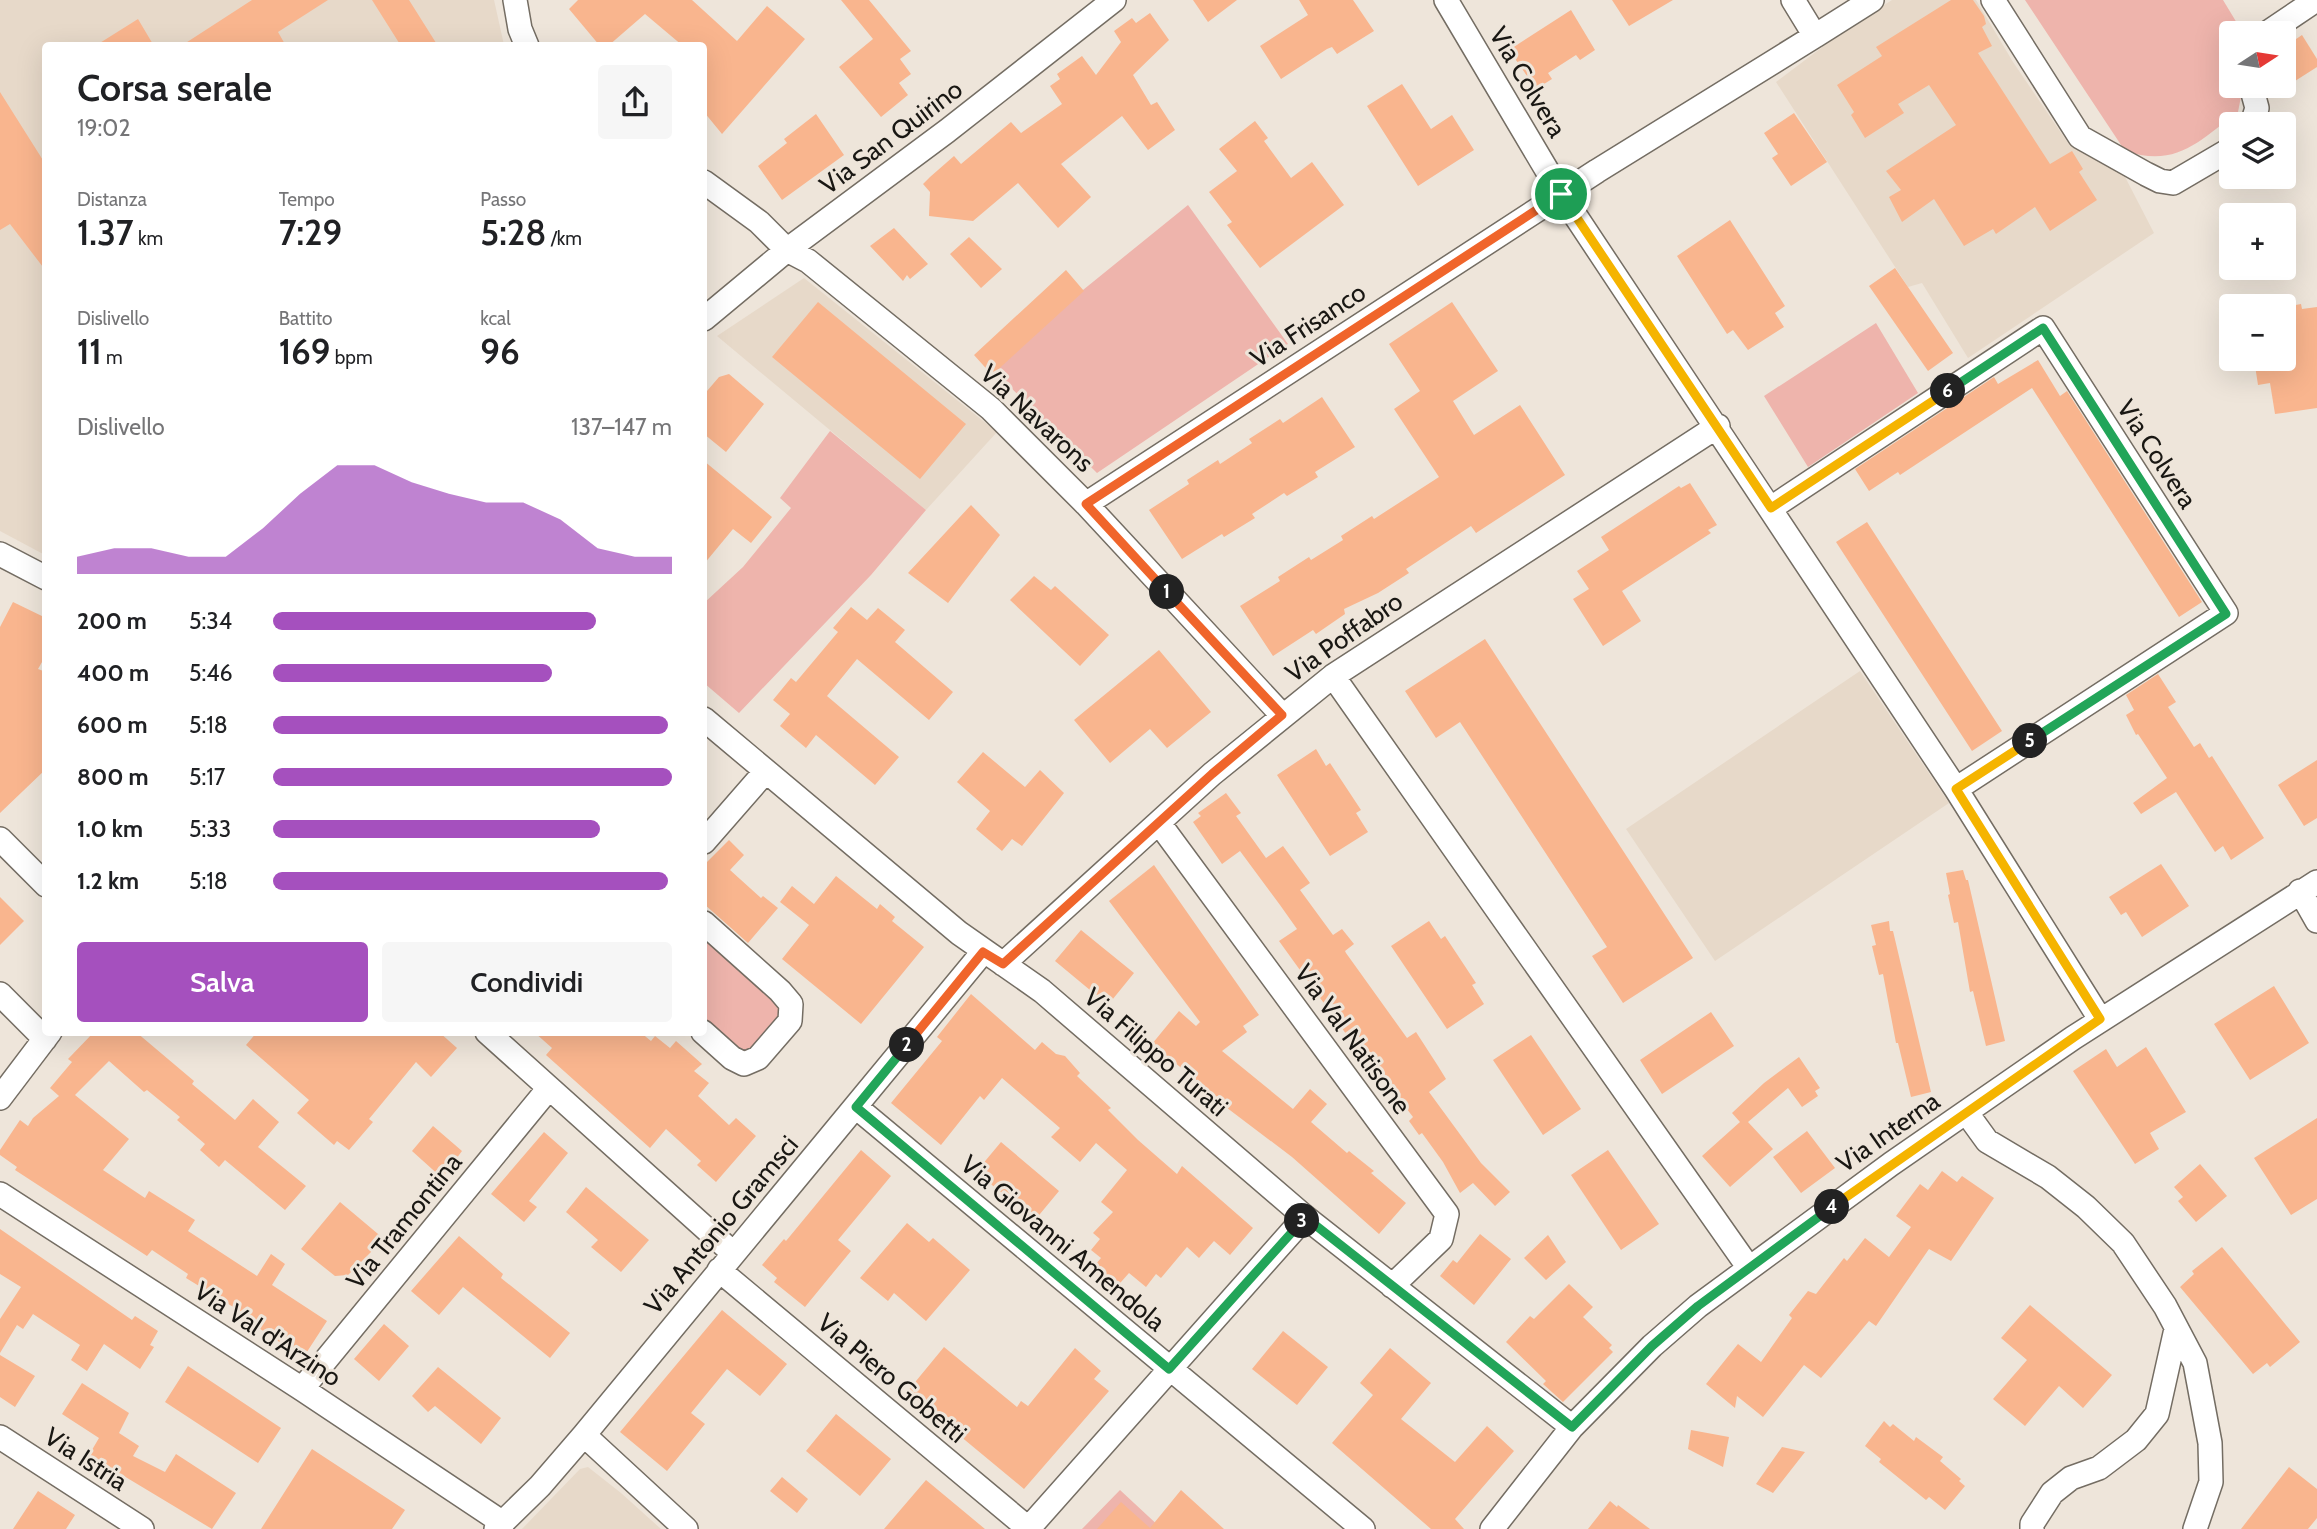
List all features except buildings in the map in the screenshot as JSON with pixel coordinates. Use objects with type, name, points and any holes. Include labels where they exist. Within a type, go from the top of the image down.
[{"type":"street","points":[[516,0],[520,29],[525,42]]},
{"type":"street","name":"Via San Quirino","points":[[707,317],[787,250],[947,131],[1114,0]]},
{"type":"street","name":"Via Colvera","points":[[1446,0],[1561,194],[1718,426],[1956,789],[2100,1019]]},
{"type":"street","points":[[1793,0],[1815,36]]},
{"type":"street","name":"Via Frisanco","points":[[1086,504],[1561,194],[1872,0]]},
{"type":"street","points":[[1993,0],[2080,137],[2160,181],[2173,183],[2219,156]]},
{"type":"street","points":[[2285,21],[2316,0]]},
{"type":"street","name":"Via Navarons","points":[[707,185],[759,222],[787,250],[808,261],[991,409],[1086,504],[1282,715]]},
{"type":"street","name":"Via Colvera","points":[[1771,508],[2043,328],[2226,614],[1956,789]]},
{"type":"street","name":"Via Poffabro","points":[[1003,964],[1158,823],[1282,715],[1333,676],[1718,426]]},
{"type":"street","points":[[0,554],[42,576]]},
{"type":"street","points":[[1333,676],[1749,1268]]},
{"type":"street","name":"Via Filippo Turati","points":[[707,722],[983,952],[1042,991],[1305,1217],[1572,1427]]},
{"type":"street","points":[[707,839],[765,772]]},
{"type":"street","name":"Via Val Natisone","points":[[1158,823],[1447,1214],[1441,1239],[1392,1286]]},
{"type":"street","points":[[0,839],[42,881]]},
{"type":"street","name":"Via Interna","points":[[1492,1529],[1572,1427],[1652,1346],[1749,1268],[1965,1112],[2100,1019],[2309,886],[2317,921]]},
{"type":"street","points":[[707,926],[791,1004],[790,1021],[758,1058],[744,1064],[732,1058],[707,1036]]},
{"type":"street","name":"Via Antonio Gramsci","points":[[499,1526],[584,1436],[983,952]]},
{"type":"street","points":[[0,994],[42,1031]]},
{"type":"street","points":[[0,1098],[48,1036]]},
{"type":"street","points":[[491,1036],[549,1088],[726,1261]]},
{"type":"street","name":"Via Tramontina","points":[[302,1389],[549,1088]]},
{"type":"street","name":"Via Giovanni Amendola","points":[[856,1107],[1363,1529]]},
{"type":"street","points":[[1965,1112],[1987,1141],[2048,1177],[2086,1207],[2123,1243],[2152,1283],[2195,1363],[2210,1443],[2211,1482],[2195,1529]]},
{"type":"street","name":"Via Val d'Arzino","points":[[0,1194],[302,1389],[499,1526]]},
{"type":"street","points":[[1028,1529],[1305,1217]]},
{"type":"street","name":"Via Piero Gobetti","points":[[726,1261],[1028,1529]]},
{"type":"street","points":[[2032,1529],[2032,1524],[2052,1493],[2071,1478],[2099,1468],[2136,1440],[2157,1415],[2176,1329]]},
{"type":"street","points":[[584,1436],[686,1529]]},
{"type":"street","name":"Via Istria","points":[[0,1437],[142,1529]]},
{"type":"shaded area","points":[[0,0],[494,0],[503,42],[42,42],[42,553],[0,531]]},
{"type":"shaded area","points":[[1892,0],[1976,0],[2013,62],[2070,146],[2077,150],[2086,150],[2122,171],[2154,233],[1968,358],[1922,283],[1908,287],[1776,82],[1841,33]]},
{"type":"shaded area","points":[[2025,0],[2223,0],[2236,21],[2219,21],[2219,98],[2241,98],[2238,112],[2219,112],[2219,127],[2199,142],[2173,154],[2143,155],[2125,151]]},
{"type":"shaded area","points":[[1188,205],[1288,344],[1097,473],[989,366]]},
{"type":"shaded area","points":[[804,278],[997,432],[926,510],[717,336]]},
{"type":"shaded area","points":[[1876,323],[1918,393],[1808,467],[1764,396]]},
{"type":"shaded area","points":[[830,431],[926,510],[871,575],[739,713],[707,686],[707,600],[743,567],[791,508],[780,498]]},
{"type":"shaded area","points":[[1860,671],[1949,803],[1715,961],[1626,829]]},
{"type":"shaded area","points":[[707,926],[791,1004],[758,1058],[707,1035]]},
{"type":"shaded area","points":[[588,1467],[661,1529],[522,1529],[580,1469]]},
{"type":"shaded area","points":[[1120,1490],[1162,1529],[1082,1529]]},
{"type":"route","points":[[1561,194],[1771,508],[2043,328],[2226,614],[1956,789],[2100,1019],[1891,1164],[1698,1306],[1652,1346],[1572,1427],[1305,1217],[1169,1369],[856,1107],[983,952],[1003,964],[1212,774],[1282,715],[1086,504],[1561,194]]}]
